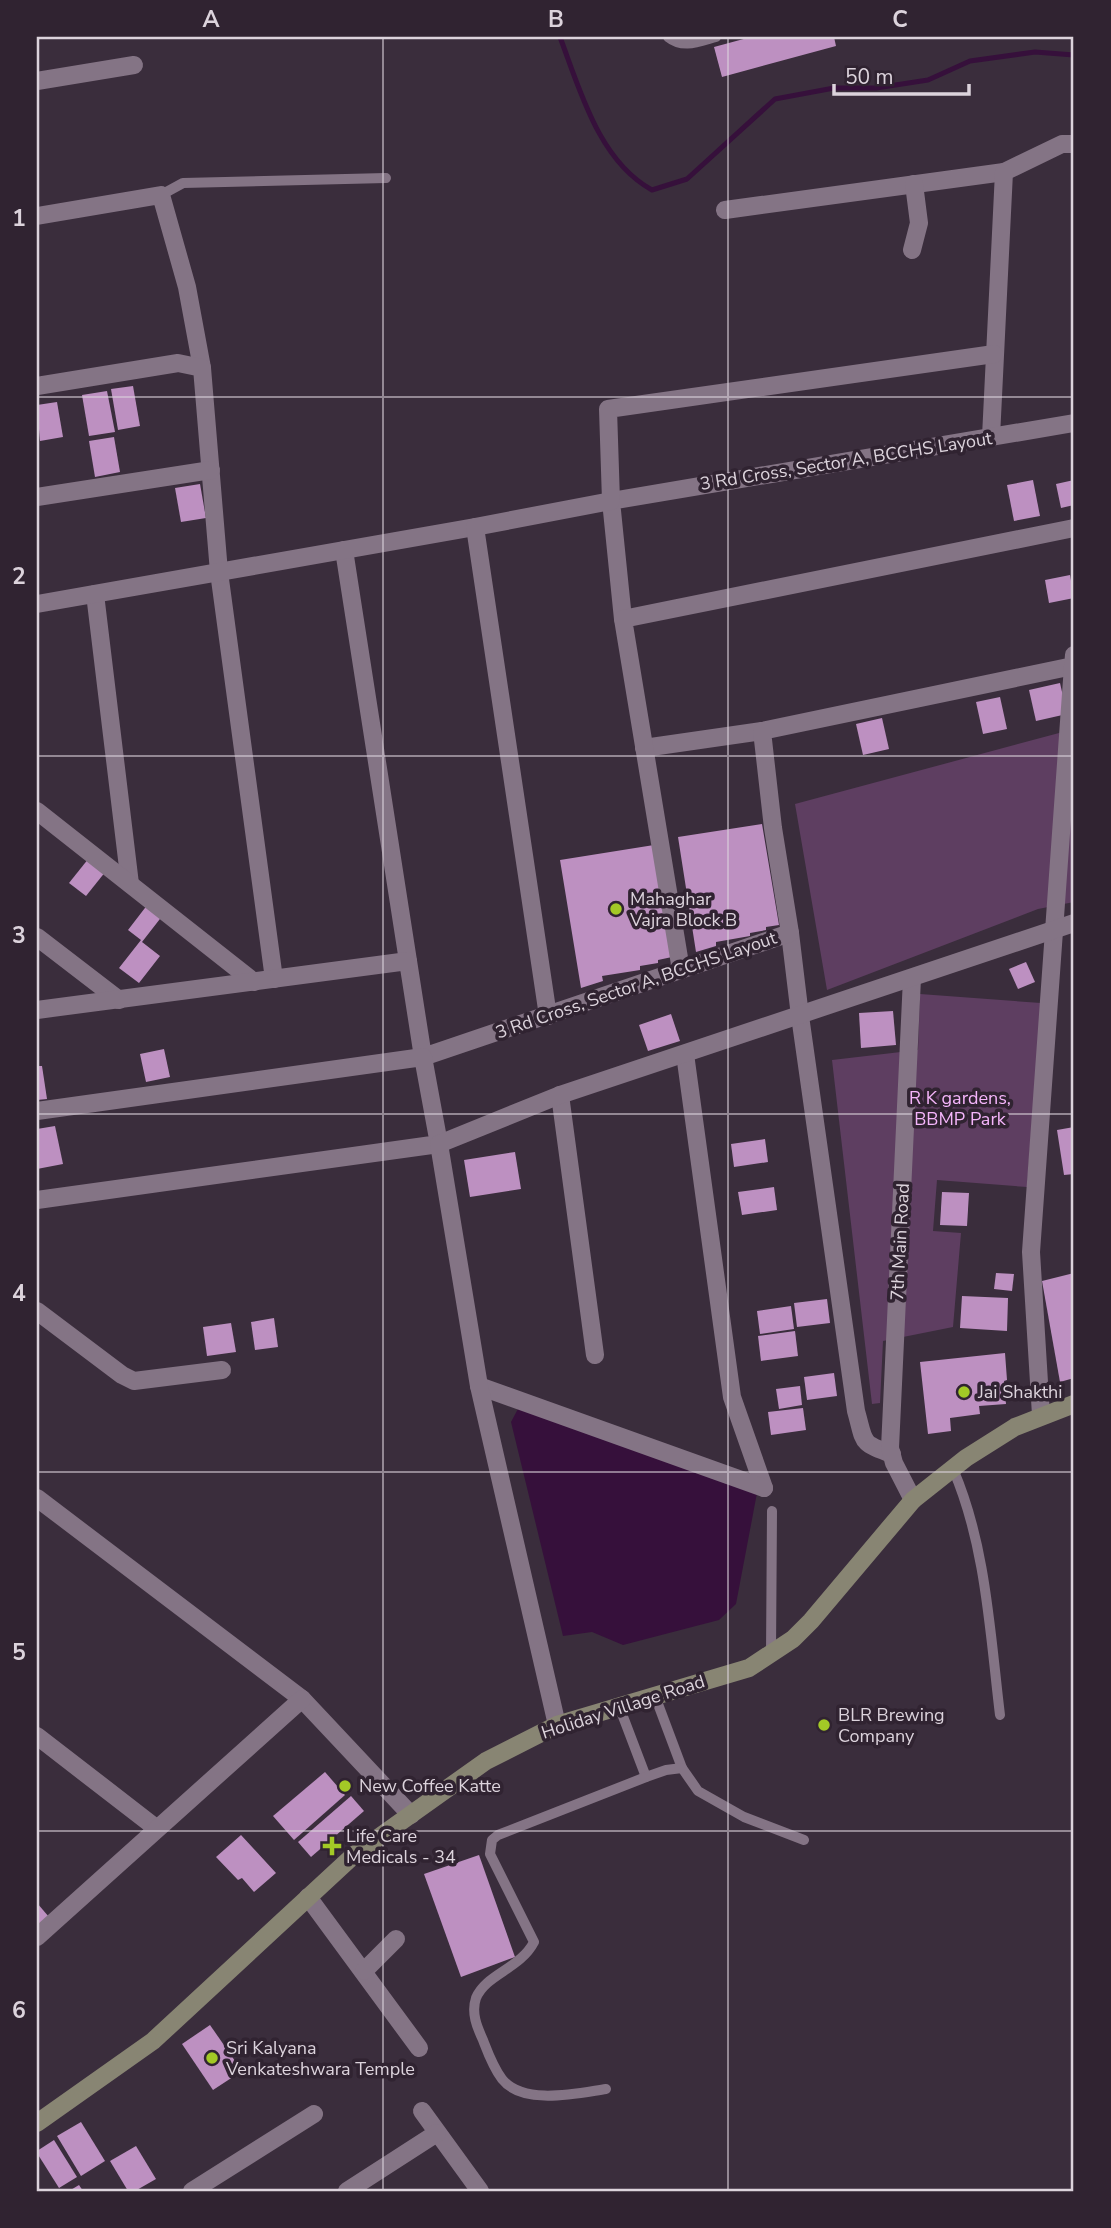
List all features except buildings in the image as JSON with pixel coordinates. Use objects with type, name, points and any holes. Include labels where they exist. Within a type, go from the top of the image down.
[{"type":"street","points":[[37,81],[134,65]]},
{"type":"street","points":[[725,210],[1004,172],[1062,144],[1074,144]]},
{"type":"street","points":[[991,437],[1004,172]]},
{"type":"street","points":[[912,250],[919,223],[914,184]]},
{"type":"street","points":[[37,216],[161,195],[187,287],[202,368],[219,572],[274,979]]},
{"type":"street","points":[[681,970],[623,619],[611,501],[608,410],[994,354]]},
{"type":"street","points":[[37,386],[178,363],[202,368]]},
{"type":"street","name":"3 Rd Cross, Sector A, BCCHS Layout","points":[[37,604],[611,501],[1074,423]]},
{"type":"street","points":[[37,497],[211,470]]},
{"type":"street","points":[[475,527],[548,1016]]},
{"type":"street","points":[[623,619],[1074,528]]},
{"type":"street","points":[[344,550],[423,1057],[479,1386],[557,1725]]},
{"type":"street","points":[[94,594],[130,884]]},
{"type":"street","points":[[644,748],[762,731],[1074,661],[1031,1252],[1041,1415]]},
{"type":"street","name":"3 Rd Cross, Sector A, BCCHS Layout","points":[[37,1111],[423,1057],[790,933],[773,828],[762,731]]},
{"type":"street","points":[[37,811],[254,982]]},
{"type":"street","points":[[37,1200],[439,1144],[560,1095],[1074,923]]},
{"type":"street","points":[[790,933],[856,1410],[864,1440],[869,1446],[892,1454]]},
{"type":"street","points":[[37,937],[119,1000]]},
{"type":"street","points":[[37,1010],[408,961]]},
{"type":"street","name":"7th Main Road","points":[[912,978],[890,1448],[894,1463],[913,1500]]},
{"type":"street","points":[[479,1386],[764,1488],[732,1397],[685,1054]]},
{"type":"street","points":[[560,1095],[595,1355]]},
{"type":"street","points":[[37,1311],[122,1375],[134,1381],[222,1370]]},
{"type":"street","name":"Holiday Village Road","points":[[37,2123],[153,2041],[354,1855],[486,1761],[557,1725],[749,1668],[771,1654],[811,1621],[913,1500],[1015,1427],[1074,1404]]},
{"type":"street","points":[[37,1498],[302,1699],[411,1815]]},
{"type":"street","points":[[37,1937],[302,1699]]},
{"type":"street","points":[[37,1736],[156,1828]]},
{"type":"street","points":[[308,1897],[419,2048]]},
{"type":"street","points":[[364,1971],[396,1939]]},
{"type":"street","points":[[422,2111],[480,2191]]},
{"type":"street","points":[[192,2191],[314,2114]]},
{"type":"street","points":[[347,2191],[437,2133]]},
{"type":"lane","points":[[668,37],[676,44],[686,45],[716,37]]},
{"type":"lane","points":[[161,195],[183,183],[386,178]]},
{"type":"lane","points":[[953,1469],[963,1493],[982,1574],[1000,1715]]},
{"type":"lane","points":[[771,1654],[772,1511]]},
{"type":"lane","points":[[655,1696],[682,1768],[698,1791],[744,1817],[804,1840]]},
{"type":"lane","points":[[619,1706],[646,1777]]},
{"type":"lane","points":[[606,2090],[549,2097],[524,2092],[504,2082],[491,2060],[473,2012],[476,1998],[485,1985],[520,1961],[534,1942],[490,1854],[492,1840],[498,1835],[646,1777],[682,1768]]},
{"type":"green space","points":[[1074,729],[1074,902],[1038,909],[827,990],[795,804]]},
{"type":"green space","name":"R K gardens, BBMP Park","points":[[920,994],[1041,1003],[1027,1187],[937,1180],[933,1231],[961,1233],[953,1327],[883,1341],[880,1403],[872,1404],[832,1060],[918,1050]]},
{"type":"shaded area","points":[[520,1405],[757,1493],[736,1604],[719,1620],[623,1645],[592,1632],[563,1636],[511,1422]]},
{"type":"waterway","points":[[560,37],[584,101],[605,143],[618,161],[652,190],[687,179],[775,99],[834,88],[876,88],[928,80],[970,61],[1035,52],[1074,55]]},
{"type":"place","name":"Mahaghar Vajra Block B","points":[[616,909]]},
{"type":"place","name":"Jai Shakthi","points":[[964,1392]]},
{"type":"place","name":"BLR Brewing Company","points":[[824,1725]]},
{"type":"place","name":"New Coffee Katte","points":[[345,1786]]},
{"type":"place","name":"Life Care Medicals - 34","points":[[332,1846]]},
{"type":"place","name":"Sri Kalyana Venkateshwara Temple","points":[[212,2058]]}]
